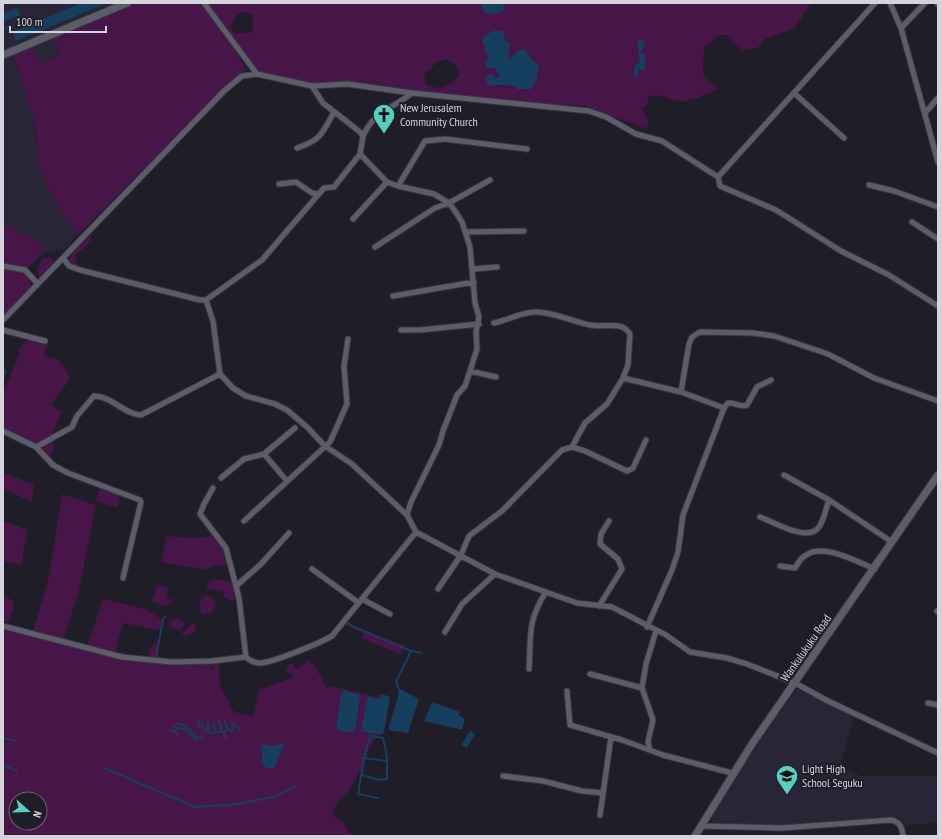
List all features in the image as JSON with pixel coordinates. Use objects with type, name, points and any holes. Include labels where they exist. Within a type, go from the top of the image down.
[{"type":"main road","points":[[3,55],[127,3]]},
{"type":"main road","name":"Wankulukuku Road","points":[[695,836],[732,774],[875,569],[938,475]]},
{"type":"street","points":[[204,3],[257,74]]},
{"type":"street","points":[[718,177],[875,3]]},
{"type":"street","points":[[890,3],[901,28],[938,162]]},
{"type":"street","points":[[901,28],[924,3]]},
{"type":"street","points":[[3,320],[224,91],[242,76],[257,74],[312,86],[347,84],[412,93],[589,111],[606,117],[636,134],[662,141],[718,177],[720,186],[776,210],[841,251],[889,275],[938,306]]},
{"type":"street","points":[[312,86],[323,102],[350,123],[363,136]]},
{"type":"street","points":[[63,258],[69,266],[80,270],[169,293],[206,300],[262,260],[324,188],[334,187],[360,154],[363,136],[371,121],[377,115],[399,103],[412,93]]},
{"type":"street","points":[[794,93],[844,138]]},
{"type":"street","points":[[925,113],[938,98]]},
{"type":"street","points":[[297,148],[314,142],[323,132],[334,112]]},
{"type":"street","points":[[398,186],[425,141],[445,139],[527,149]]},
{"type":"street","points":[[360,154],[387,182],[434,194],[449,203],[462,222],[470,247],[479,324],[476,332],[477,349],[464,386],[458,395],[442,431],[439,445],[411,502],[407,515]]},
{"type":"street","points":[[375,247],[435,208],[449,203],[490,180]]},
{"type":"street","points":[[279,184],[296,182],[312,193],[319,194]]},
{"type":"street","points":[[353,219],[387,182]]},
{"type":"street","points":[[869,185],[894,191],[938,207]]},
{"type":"street","points":[[912,222],[938,239]]},
{"type":"street","points":[[466,232],[524,231]]},
{"type":"street","points":[[3,266],[25,270],[38,284]]},
{"type":"street","points":[[472,269],[497,267]]},
{"type":"street","points":[[393,296],[474,282]]},
{"type":"street","points":[[206,300],[213,321],[220,374],[233,388],[246,396],[281,406],[307,427],[325,446],[352,464],[407,515],[416,532],[495,574],[577,603],[612,607],[690,652],[727,658],[747,664],[795,683],[822,698],[938,753]]},
{"type":"street","points":[[494,323],[526,313],[537,312],[589,325],[615,325],[624,327],[630,334],[628,366],[623,378],[607,404],[585,423],[572,447]]},
{"type":"street","points":[[401,330],[479,324]]},
{"type":"street","points":[[3,330],[45,341]]},
{"type":"street","points":[[681,392],[689,344],[692,337],[700,332],[753,333],[774,336],[828,354],[874,378],[938,402]]},
{"type":"street","points":[[244,521],[330,442],[347,404],[344,366],[348,339]]},
{"type":"street","points":[[470,371],[496,377]]},
{"type":"street","points":[[36,447],[72,427],[77,416],[94,396],[104,397],[131,414],[141,415],[220,374]]},
{"type":"street","points":[[623,378],[681,392],[724,408]]},
{"type":"street","points":[[647,627],[672,570],[678,552],[683,515],[724,408],[728,403],[742,406],[747,405],[757,387],[772,380]]},
{"type":"street","points":[[221,478],[244,459],[264,454],[295,428]]},
{"type":"street","points":[[3,431],[36,447],[53,465],[140,500],[141,502],[123,578]]},
{"type":"street","points":[[438,589],[461,555],[469,536],[502,511],[562,450],[572,447],[585,451],[627,471],[633,468],[646,440]]},
{"type":"street","points":[[264,454],[287,481]]},
{"type":"street","points":[[784,475],[829,500],[892,542]]},
{"type":"street","points":[[212,488],[200,514],[226,548],[236,586],[246,657],[251,661],[263,663],[316,645],[332,636],[416,532]]},
{"type":"street","points":[[760,517],[800,534],[812,533],[819,527],[829,500]]},
{"type":"street","points":[[599,606],[622,570],[618,559],[600,544],[601,534],[609,521]]},
{"type":"street","points":[[236,586],[261,564],[289,533]]},
{"type":"street","points":[[780,566],[795,568],[801,558],[809,553],[817,551],[829,552],[875,569]]},
{"type":"street","points":[[312,569],[361,601],[390,614]]},
{"type":"street","points":[[445,632],[462,604],[495,574]]},
{"type":"street","points":[[529,669],[530,630],[539,602],[546,592]]},
{"type":"street","points":[[3,626],[122,657],[172,662],[212,661],[246,657]]},
{"type":"street","points":[[650,750],[648,742],[653,720],[642,688],[646,664],[656,631]]},
{"type":"street","points":[[590,674],[642,688]]},
{"type":"street","points":[[567,691],[570,725],[732,774]]},
{"type":"street","points":[[928,703],[938,705]]},
{"type":"street","points":[[600,815],[611,737]]},
{"type":"street","points":[[503,776],[543,781],[582,791],[603,793]]},
{"type":"street","points":[[701,826],[782,828],[891,820],[898,822],[901,828],[902,836]]},
{"type":"shaded area","points":[[3,3],[121,3],[3,52]]},
{"type":"shaded area","points":[[134,3],[202,3],[228,38],[246,69],[215,97],[79,234],[61,212],[39,168],[37,137],[30,106],[13,54],[32,46],[41,64],[59,55],[53,38]]},
{"type":"shaded area","points":[[207,3],[481,3],[484,12],[505,9],[502,3],[811,3],[795,28],[765,39],[758,48],[742,50],[727,35],[720,35],[704,47],[703,74],[717,89],[698,98],[682,101],[658,96],[649,96],[647,105],[642,108],[649,122],[647,129],[585,106],[486,100],[348,82],[312,83],[263,74],[250,60]],"holes":[[[246,12],[253,15],[253,32],[236,34],[230,27],[238,14]],[[492,31],[503,31],[506,41],[507,61],[532,60],[539,65],[531,89],[516,89],[516,87],[505,84],[497,86],[496,78],[500,76],[495,68],[485,63],[488,58]],[[639,40],[642,48],[641,53],[645,54],[645,70],[639,70],[634,76],[635,65],[639,63]],[[447,59],[457,66],[459,76],[448,85],[436,88],[426,85],[424,72],[432,69],[434,63]]]},
{"type":"shaded area","points":[[53,38],[59,55],[40,64],[32,46]]},
{"type":"shaded area","points":[[13,54],[30,105],[43,172],[61,212],[79,234],[63,250],[44,253],[27,268],[3,232],[3,59]]},
{"type":"shaded area","points":[[3,224],[44,244],[38,257],[27,268],[3,264]]},
{"type":"shaded area","points":[[93,233],[87,246],[83,250],[76,253],[75,260],[79,266],[70,264],[68,262],[73,252]]},
{"type":"shaded area","points":[[44,257],[52,258],[55,263],[39,278],[38,267]]},
{"type":"shaded area","points":[[3,268],[23,274],[31,283],[29,291],[3,317]]},
{"type":"shaded area","points":[[30,336],[49,340],[44,356],[55,358],[61,362],[70,379],[51,405],[62,412],[50,440],[54,445],[54,449],[50,454],[52,456],[50,458],[35,443],[3,429],[3,388],[5,388],[19,354],[19,348]]},
{"type":"shaded area","points":[[3,472],[34,485],[32,502],[3,489]]},
{"type":"shaded area","points":[[100,484],[121,492],[118,508],[96,501]]},
{"type":"shaded area","points":[[62,494],[96,505],[79,591],[63,639],[33,631],[49,577]]},
{"type":"shaded area","points":[[3,521],[28,530],[21,565],[3,561]]},
{"type":"shaded area","points":[[167,536],[195,538],[215,536],[224,550],[230,567],[213,565],[208,570],[161,562]]},
{"type":"shaded area","points":[[219,579],[232,583],[235,600],[232,601],[224,598],[223,592],[207,589],[207,585],[210,581]]},
{"type":"shaded area","points":[[157,585],[168,588],[166,598],[175,600],[166,606],[152,602]]},
{"type":"shaded area","points":[[3,594],[13,601],[13,611],[8,622],[3,621]]},
{"type":"shaded area","points":[[207,595],[213,598],[216,605],[212,612],[203,615],[199,607],[201,598]]},
{"type":"shaded area","points":[[103,599],[150,610],[149,614],[151,612],[155,613],[156,616],[163,619],[161,631],[123,623],[115,654],[87,646]]},
{"type":"shaded area","points":[[172,620],[182,620],[184,624],[181,630],[172,628],[169,624]]},
{"type":"shaded area","points":[[348,620],[352,625],[405,646],[400,654],[363,639],[363,633],[346,625]]},
{"type":"shaded area","points":[[192,624],[195,625],[196,632],[184,636],[182,633]]},
{"type":"shaded area","points":[[3,627],[90,652],[121,658],[208,663],[212,670],[214,669],[211,663],[219,663],[220,685],[234,712],[254,716],[258,690],[294,677],[286,671],[288,665],[292,663],[297,669],[307,662],[306,658],[315,666],[327,688],[331,686],[378,697],[380,693],[382,694],[378,699],[368,696],[364,732],[378,735],[369,748],[362,768],[350,789],[339,801],[332,814],[343,822],[349,832],[355,836],[3,836]],"holes":[[[341,693],[356,722],[356,728],[336,728]],[[284,745],[278,755],[274,769],[263,754]]]},
{"type":"shaded area","points":[[157,639],[160,641],[156,657],[151,658],[148,651]]},
{"type":"shaded area","points":[[797,688],[854,716],[841,764],[848,771],[862,776],[938,776],[938,823],[903,825],[898,817],[844,820],[783,826],[711,825],[712,816],[739,771]]},
{"type":"water","points":[[81,3],[107,3],[16,41],[12,32]]},
{"type":"water","points":[[481,3],[502,3],[505,9],[498,14],[484,13]]},
{"type":"water","points":[[17,8],[20,15],[3,22],[3,13]]},
{"type":"water","points":[[492,31],[503,31],[506,41],[510,42],[508,60],[518,51],[525,49],[532,60],[539,65],[536,82],[531,89],[516,89],[516,87],[508,85],[487,85],[486,75],[493,74],[496,78],[500,76],[495,68],[487,68],[485,63],[488,58],[482,40]]},
{"type":"water","points":[[638,40],[645,41],[641,53],[645,54],[645,70],[639,70],[637,77],[633,76],[635,65],[639,63]]},
{"type":"water","points":[[400,689],[419,699],[408,733],[388,730]]},
{"type":"water","points":[[344,690],[360,695],[356,728],[353,732],[340,731],[336,728],[341,693]]},
{"type":"water","points":[[382,694],[390,697],[384,732],[381,735],[364,732],[361,730],[368,696],[378,699]]},
{"type":"water","points":[[432,702],[460,712],[459,715],[465,719],[462,730],[424,721]]},
{"type":"water","points":[[470,731],[475,734],[467,748],[461,745]]},
{"type":"water","points":[[284,743],[274,769],[266,768],[261,762],[263,754],[260,749],[263,744],[272,746]]},
{"type":"waterway","points":[[3,29],[8,27]]},
{"type":"waterway","points":[[3,369],[6,371],[3,379]]},
{"type":"waterway","points":[[158,660],[156,658],[163,619],[165,617]]},
{"type":"waterway","points":[[347,622],[352,626],[411,651],[396,682],[400,692]]},
{"type":"waterway","points":[[412,651],[422,653]]},
{"type":"waterway","points":[[117,653],[126,655]]},
{"type":"waterway","points":[[199,721],[198,725],[204,727],[205,730],[211,733],[222,731],[226,738]]},
{"type":"waterway","points":[[219,721],[222,731]]},
{"type":"waterway","points":[[225,721],[227,729]]},
{"type":"waterway","points":[[208,722],[208,731]]},
{"type":"waterway","points":[[214,722],[215,731]]},
{"type":"waterway","points":[[223,733],[227,729],[233,731],[232,723],[239,729]]},
{"type":"waterway","points":[[177,724],[185,725],[196,737],[202,738]]},
{"type":"waterway","points":[[174,727],[184,729],[196,740]]},
{"type":"waterway","points":[[170,730],[176,732],[177,736]]},
{"type":"waterway","points":[[362,775],[380,780],[387,779],[387,757],[383,738],[370,736],[364,758],[358,794],[378,798]]},
{"type":"waterway","points":[[3,738],[15,741]]},
{"type":"waterway","points":[[364,758],[387,761]]},
{"type":"waterway","points":[[3,765],[17,771]]},
{"type":"waterway","points":[[104,768],[195,807],[238,804],[276,796],[295,787]]},
{"type":"place","name":"New Jerusalem Community Church","points":[[384,134]]},
{"type":"place","name":"Light High School Seguku","points":[[787,796]]}]
